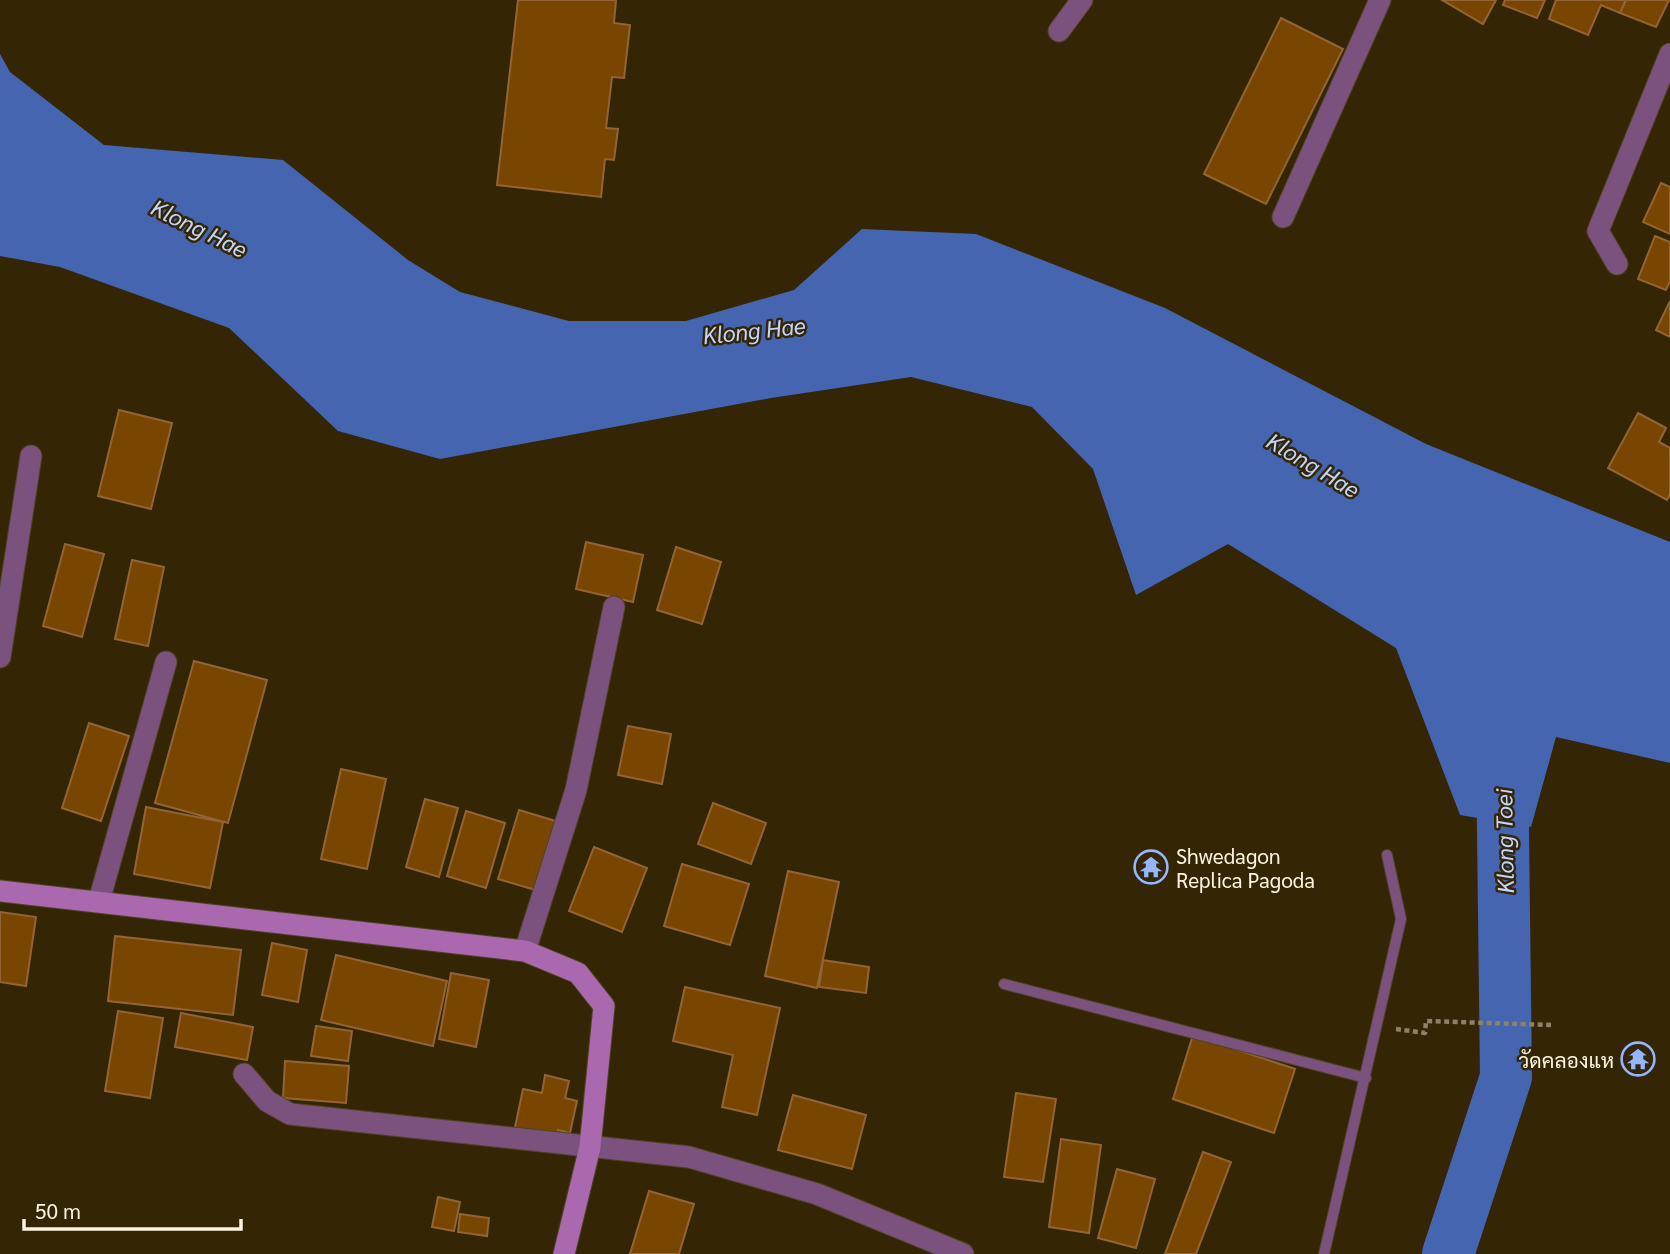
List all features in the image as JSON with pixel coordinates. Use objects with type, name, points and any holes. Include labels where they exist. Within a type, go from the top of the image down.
[{"type":"street","points":[[1059,31],[1082,0]]},
{"type":"street","points":[[1283,217],[1380,0]]},
{"type":"street","points":[[1617,264],[1598,231],[1670,54]]},
{"type":"street","points":[[0,657],[32,456]]},
{"type":"street","points":[[525,951],[576,790],[614,607]]},
{"type":"street","points":[[99,901],[166,662]]},
{"type":"street","points":[[0,891],[525,951],[578,973],[604,1006],[590,1147],[564,1254]]},
{"type":"street","points":[[244,1074],[267,1101],[290,1114],[689,1157],[817,1194],[963,1254]]},
{"type":"lane","points":[[1324,1254],[1401,919],[1387,855]]},
{"type":"lane","points":[[1004,984],[1366,1078]]},
{"type":"path","points":[[1378,1027],[1425,1033],[1426,1021],[1551,1025]]},
{"type":"water","name":"Klong Hae","points":[[0,54],[10,72],[104,145],[283,160],[408,260],[460,292],[569,321],[686,321],[794,290],[862,229],[976,234],[1165,308],[1426,444],[1670,542],[1670,763],[1556,737],[1531,827],[1460,815],[1396,648],[1228,544],[1136,595],[1093,469],[1032,407],[911,377],[771,398],[440,459],[338,431],[229,328],[60,267],[0,256]]},
{"type":"building","points":[[518,0],[616,0],[614,23],[630,25],[624,78],[612,77],[606,128],[618,129],[614,160],[605,159],[601,197],[497,185]]},
{"type":"building","points":[[1442,0],[1496,0],[1483,24]]},
{"type":"building","points":[[1505,0],[1545,0],[1537,18],[1503,5]]},
{"type":"building","points":[[1556,0],[1626,0],[1620,13],[1601,5],[1588,35],[1549,19]]},
{"type":"building","points":[[1626,0],[1669,0],[1656,27],[1620,13]]},
{"type":"building","points":[[1281,18],[1343,49],[1266,204],[1204,174]]},
{"type":"building","points":[[1661,183],[1670,187],[1670,234],[1643,222]]},
{"type":"building","points":[[1655,236],[1670,242],[1670,281],[1666,290],[1638,279]]},
{"type":"building","points":[[1670,301],[1670,337],[1656,330]]},
{"type":"building","points":[[119,410],[172,423],[151,509],[98,496]]},
{"type":"building","points":[[1638,413],[1666,428],[1659,442],[1670,448],[1670,494],[1667,500],[1608,468]]},
{"type":"building","points":[[586,542],[643,555],[633,602],[576,589]]},
{"type":"building","points":[[65,544],[104,554],[82,637],[43,626]]},
{"type":"building","points":[[676,547],[721,562],[702,624],[657,610]]},
{"type":"building","points":[[132,560],[164,567],[148,646],[115,639]]},
{"type":"building","points":[[194,661],[267,680],[228,823],[155,803]]},
{"type":"building","points":[[89,723],[129,736],[101,821],[62,808]]},
{"type":"building","points":[[628,726],[671,734],[662,784],[618,775]]},
{"type":"building","points":[[341,769],[386,779],[367,869],[321,859]]},
{"type":"building","points":[[425,799],[458,808],[439,877],[406,867]]},
{"type":"building","points":[[713,803],[766,823],[751,864],[698,844]]},
{"type":"building","points":[[146,807],[223,822],[210,888],[134,874]]},
{"type":"building","points":[[519,810],[559,822],[539,891],[498,879]]},
{"type":"building","points":[[466,811],[505,823],[486,888],[447,876]]},
{"type":"building","points":[[594,847],[647,868],[622,932],[569,911]]},
{"type":"building","points":[[682,864],[749,884],[730,945],[664,926]]},
{"type":"building","points":[[788,871],[839,882],[817,988],[765,976]]},
{"type":"building","points":[[0,912],[36,917],[26,986],[0,982]]},
{"type":"building","points":[[115,936],[241,950],[233,1015],[108,1001]]},
{"type":"building","points":[[272,943],[307,950],[298,1002],[262,995]]},
{"type":"building","points":[[336,955],[447,981],[433,1046],[321,1020]]},
{"type":"building","points":[[823,960],[869,967],[866,993],[819,987]]},
{"type":"building","points":[[451,973],[489,980],[476,1047],[439,1039]]},
{"type":"building","points":[[685,987],[780,1008],[757,1115],[722,1107],[733,1055],[673,1041]]},
{"type":"building","points":[[118,1011],[163,1018],[150,1098],[105,1091]]},
{"type":"building","points":[[181,1013],[253,1027],[247,1060],[175,1047]]},
{"type":"building","points":[[316,1026],[352,1031],[348,1061],[311,1056]]},
{"type":"building","points":[[1193,1035],[1295,1069],[1274,1133],[1173,1099]]},
{"type":"building","points":[[285,1061],[349,1066],[346,1103],[283,1098]]},
{"type":"building","points":[[545,1075],[569,1081],[565,1098],[577,1101],[570,1133],[558,1130],[556,1141],[514,1132],[523,1089],[542,1093]]},
{"type":"building","points":[[1016,1093],[1056,1099],[1043,1182],[1004,1177]]},
{"type":"building","points":[[793,1095],[866,1115],[852,1169],[778,1150]]},
{"type":"building","points":[[1061,1139],[1101,1145],[1089,1233],[1049,1227]]},
{"type":"building","points":[[1203,1152],[1231,1162],[1196,1254],[1165,1254]]},
{"type":"building","points":[[1117,1169],[1155,1179],[1136,1248],[1098,1238]]},
{"type":"building","points":[[649,1191],[694,1204],[679,1254],[630,1254]]},
{"type":"building","points":[[438,1197],[460,1202],[454,1231],[432,1227]]},
{"type":"building","points":[[460,1214],[489,1218],[487,1236],[458,1232]]},
{"type":"waterway","name":"Klong Toei","points":[[1448,1254],[1506,1077],[1502,749]]},
{"type":"place","name":"Shwedagon Replica Pagoda","points":[[1151,867]]},
{"type":"place","name":"วัดคลองแห","points":[[1638,1059]]}]
